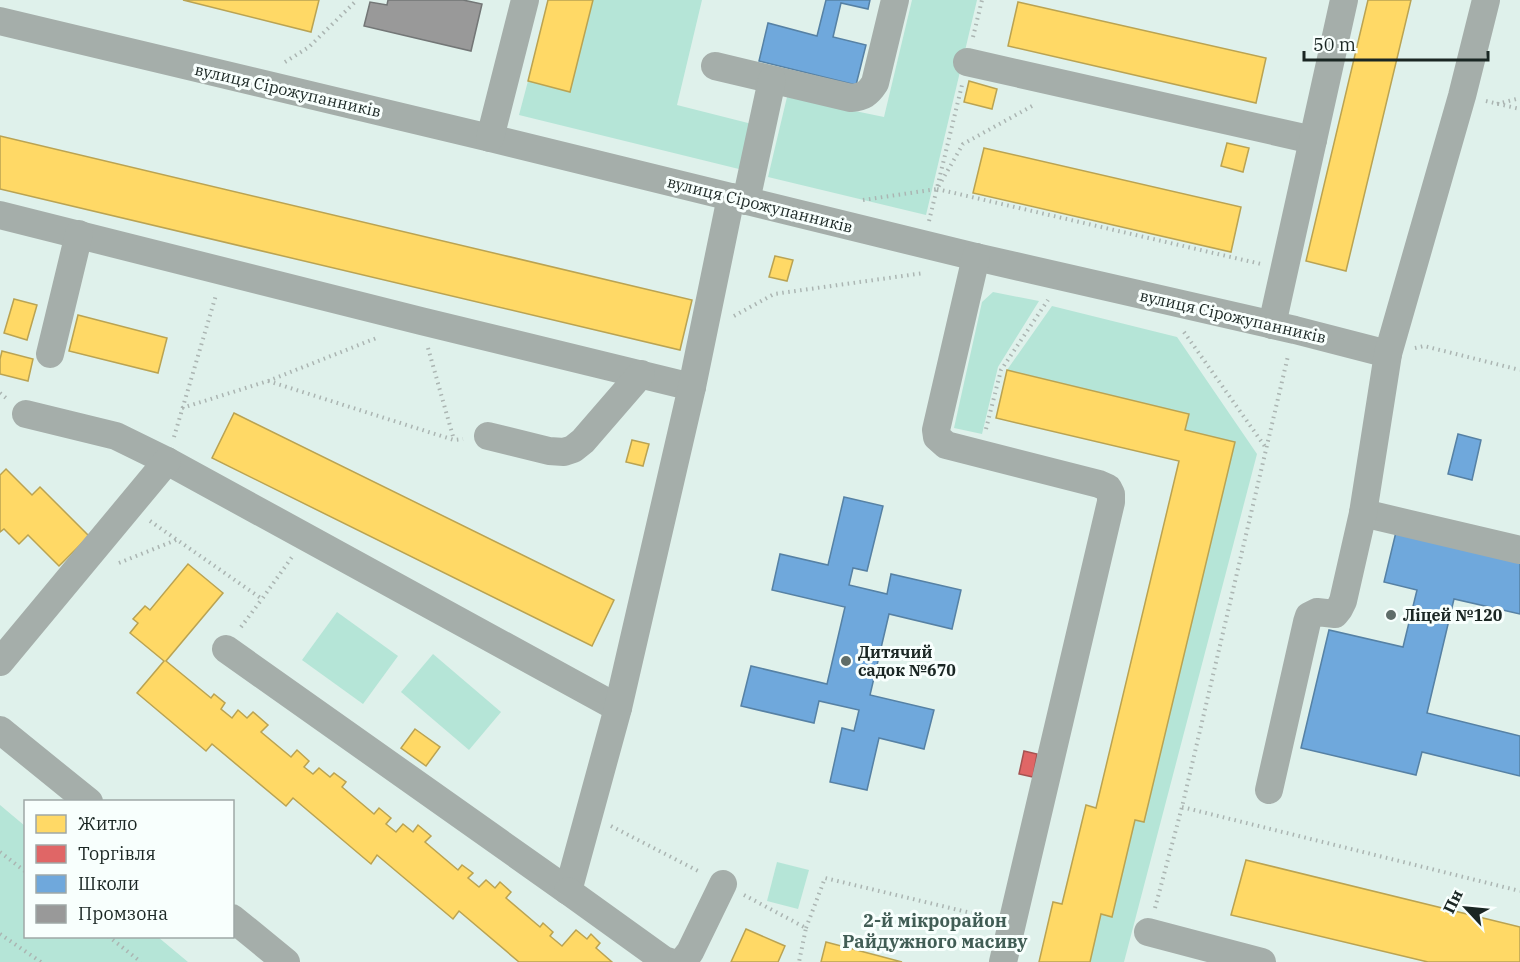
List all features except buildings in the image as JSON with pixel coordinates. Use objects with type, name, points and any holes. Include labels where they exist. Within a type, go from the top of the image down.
[{"type":"street","points":[[490,138],[525,0]]},
{"type":"street","points":[[715,66],[851,98],[861,97],[869,93],[875,83],[895,0]]},
{"type":"street","points":[[1283,327],[1284,270],[1344,0]]},
{"type":"street","points":[[1269,790],[1306,621],[1312,613],[1335,614],[1343,601],[1363,513],[1388,354],[1462,96],[1486,0]]},
{"type":"street","name":"вулиця Сірожупанників","points":[[0,21],[490,138],[976,258],[1283,327],[1388,354]]},
{"type":"street","points":[[967,62],[1313,140]]},
{"type":"street","points":[[568,891],[618,708],[704,333],[738,199],[772,80]]},
{"type":"street","points":[[0,215],[692,387]]},
{"type":"street","points":[[50,354],[79,234]]},
{"type":"street","points":[[976,258],[936,430],[937,437],[946,444],[1099,484],[1108,488],[1111,494],[1003,962]]},
{"type":"street","points":[[488,436],[549,451],[564,452],[573,449],[583,441],[641,374]]},
{"type":"street","points":[[26,414],[116,436],[167,461],[618,708]]},
{"type":"street","points":[[0,662],[167,461]]},
{"type":"street","points":[[1363,513],[1520,550]]},
{"type":"street","points":[[226,649],[664,960],[670,962]]},
{"type":"street","points":[[0,730],[88,800]]},
{"type":"street","points":[[682,962],[690,952],[723,884]]},
{"type":"street","points":[[234,920],[286,962]]},
{"type":"street","points":[[1148,932],[1262,962]]},
{"type":"path","points":[[276,67],[309,47],[357,0]]},
{"type":"path","points":[[928,228],[982,0]]},
{"type":"path","points":[[937,189],[963,144],[1069,86]]},
{"type":"path","points":[[1462,96],[1520,109]]},
{"type":"path","points":[[1497,104],[1520,98]]},
{"type":"path","points":[[855,201],[937,189],[1284,270]]},
{"type":"path","points":[[167,461],[223,271]]},
{"type":"path","points":[[704,333],[774,294],[934,272]]},
{"type":"path","points":[[980,453],[1001,370],[1050,297]]},
{"type":"path","points":[[1178,303],[1182,330],[1266,449]]},
{"type":"path","points":[[182,408],[268,381],[421,321],[454,440]]},
{"type":"path","points":[[1148,932],[1182,807],[1266,449],[1283,327]]},
{"type":"path","points":[[1388,354],[1424,346],[1520,370]]},
{"type":"path","points":[[268,381],[454,440],[488,436]]},
{"type":"path","points":[[129,507],[262,599]]},
{"type":"path","points":[[226,649],[306,537]]},
{"type":"path","points":[[1182,807],[1520,891]]},
{"type":"path","points":[[589,814],[806,928]]},
{"type":"path","points":[[0,852],[24,870]]},
{"type":"path","points":[[799,962],[806,928],[825,878],[1012,922]]},
{"type":"path","points":[[0,934],[41,962]]},
{"type":"path","points":[[111,938],[141,962]]},
{"type":"green space","points":[[593,0],[702,0],[677,105],[752,124],[743,170],[519,115],[528,81],[570,91]]},
{"type":"green space","points":[[912,0],[977,0],[926,215],[768,177],[787,97],[884,117]]},
{"type":"green space","points":[[993,292],[1039,301],[998,367],[982,434],[954,428],[982,302]]},
{"type":"green space","points":[[1052,306],[1177,337],[1257,454],[1124,962],[1090,962],[1101,914],[1112,917],[1135,820],[1144,822],[1185,430],[1189,414],[1007,370]]},
{"type":"green space","points":[[337,612],[398,656],[363,704],[302,660]]},
{"type":"green space","points":[[433,654],[501,712],[469,750],[401,692]]},
{"type":"green space","points":[[0,805],[24,825],[24,938],[159,938],[188,962],[0,962]]},
{"type":"green space","points":[[777,862],[809,870],[798,909],[767,901]]},
{"type":"place","name":"Ліцей №120","points":[[1391,615]]},
{"type":"place","name":"Дитячий садок №670","points":[[846,661]]},
{"type":"district","name":"2-й мікрорайон Райдужного масиву","points":[[935,930]]}]
